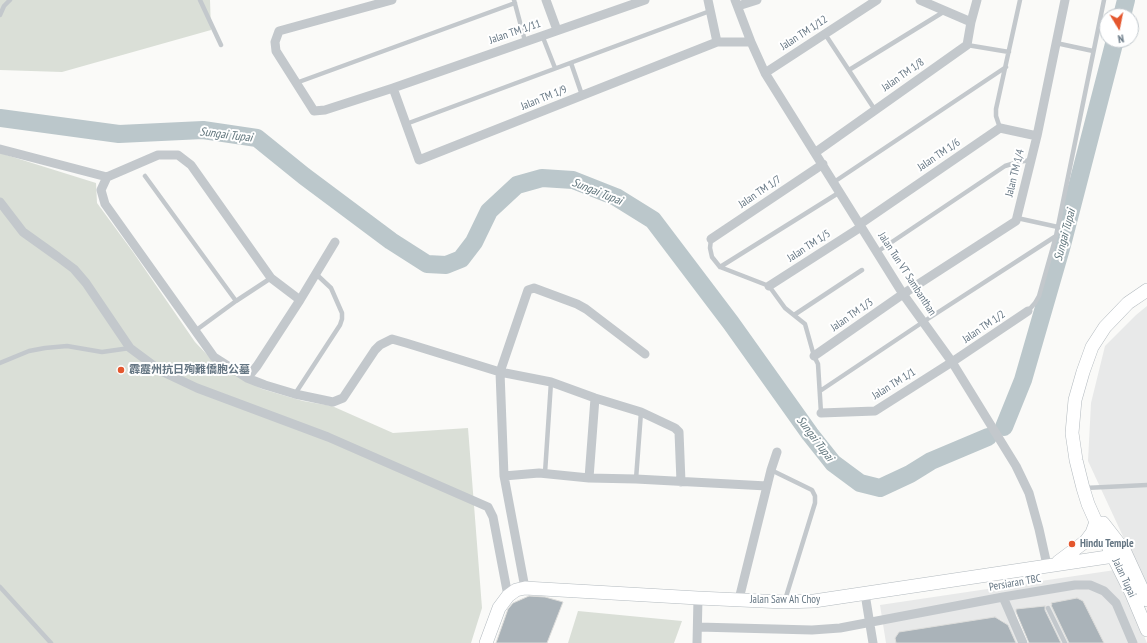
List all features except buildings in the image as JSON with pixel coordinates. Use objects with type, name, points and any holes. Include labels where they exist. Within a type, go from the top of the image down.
[{"type":"street","points":[[296,83],[276,51],[275,42],[279,31],[392,0]]},
{"type":"street","points":[[546,0],[557,30]]},
{"type":"street","name":"Jalan TM 1/11","points":[[296,83],[314,111],[325,110],[557,30],[632,2],[645,0]]},
{"type":"street","points":[[708,0],[717,42]]},
{"type":"street","points":[[736,3],[757,0]]},
{"type":"street","name":"Jalan TM 1/12","points":[[765,73],[877,0]]},
{"type":"street","points":[[920,0],[971,22]]},
{"type":"street","points":[[967,45],[977,0]]},
{"type":"street","name":"Jalan TM 1/4","points":[[1017,218],[1037,136],[1065,0]]},
{"type":"street","name":"Jalan Tun VT Sambanthan","points":[[736,3],[765,73],[816,152],[903,294],[952,362],[1016,466],[1026,486],[1051,565]]},
{"type":"street","name":"Jalan TM 1/9","points":[[392,88],[419,160],[717,42],[751,42]]},
{"type":"street","name":"Jalan TM 1/8","points":[[816,152],[967,45]]},
{"type":"street","points":[[1000,128],[1037,136]]},
{"type":"street","name":"Jalan TM 1/6","points":[[860,226],[1000,128]]},
{"type":"street","points":[[0,149],[107,177],[158,155],[178,156],[191,165],[272,278],[300,300]]},
{"type":"street","name":"Jalan TM 1/7","points":[[711,239],[822,164]]},
{"type":"street","points":[[107,177],[101,190],[105,204],[214,357],[247,378],[295,394],[333,402],[343,398],[375,350],[380,345],[392,339],[500,372],[551,382],[595,398],[641,412],[675,428],[679,432],[680,482]]},
{"type":"street","points":[[0,202],[23,232],[74,269],[86,283],[130,348],[160,371],[198,388],[328,437],[488,507],[493,517],[508,596],[499,608],[486,643]]},
{"type":"street","points":[[903,294],[1016,221],[1017,218]]},
{"type":"street","name":"Jalan TM 1/5","points":[[769,286],[860,226]]},
{"type":"street","points":[[247,378],[300,300],[334,242]]},
{"type":"street","points":[[525,588],[504,476],[500,372],[528,290],[534,288],[578,304],[645,354]]},
{"type":"street","points":[[1147,290],[1128,303],[1105,327],[1092,347],[1075,400],[1072,433],[1076,460],[1088,504],[1124,550],[1147,600]]},
{"type":"street","name":"Jalan TM 1/3","points":[[814,356],[903,294]]},
{"type":"street","name":"Jalan TM 1/2","points":[[952,362],[1028,311]]},
{"type":"street","name":"Jalan TM 1/1","points":[[821,413],[875,411],[952,362]]},
{"type":"street","points":[[589,478],[595,398]]},
{"type":"street","points":[[739,599],[771,470],[778,452]]},
{"type":"street","points":[[504,476],[545,473],[589,478],[767,486]]},
{"type":"street","name":"Jalan Tupai","points":[[1088,504],[1131,592],[1147,630]]},
{"type":"street","points":[[1051,565],[1086,542],[1092,533],[1096,522]]},
{"type":"street","name":"Jalan Saw Ah Choy","points":[[508,596],[516,590],[525,588],[784,602],[814,601],[1114,556]]},
{"type":"street","name":"Persiaran TBC","points":[[698,627],[812,630],[840,628],[1003,597],[1075,585],[1090,585],[1104,591],[1116,603],[1133,643]]},
{"type":"street","points":[[865,594],[873,643]]},
{"type":"street","points":[[1003,597],[1023,643]]},
{"type":"street","points":[[698,598],[698,643]]},
{"type":"lane","points":[[0,15],[4,6],[10,0]]},
{"type":"lane","points":[[200,0],[221,44]]},
{"type":"lane","points":[[1000,128],[996,116],[996,109],[1020,0]]},
{"type":"lane","points":[[1028,311],[1039,296],[1056,236],[1104,0]]},
{"type":"lane","points":[[296,83],[514,1],[525,41]]},
{"type":"lane","points":[[406,124],[710,11]]},
{"type":"lane","points":[[849,70],[945,11]]},
{"type":"lane","points":[[825,34],[875,110]]},
{"type":"lane","points":[[542,35],[554,68]]},
{"type":"lane","points":[[1056,44],[1093,51]]},
{"type":"lane","points":[[967,45],[1009,52]]},
{"type":"lane","points":[[571,62],[582,95]]},
{"type":"lane","points":[[834,182],[1006,67]]},
{"type":"lane","points":[[877,252],[1005,166],[1031,160]]},
{"type":"lane","points":[[145,176],[236,301]]},
{"type":"lane","points":[[720,266],[840,192]]},
{"type":"lane","points":[[1017,218],[1058,227]]},
{"type":"lane","points":[[820,391],[1056,236]]},
{"type":"lane","points":[[711,239],[710,248],[712,257],[720,266],[769,286],[785,308],[805,324],[814,356],[818,364],[821,413]]},
{"type":"lane","points":[[794,315],[862,270]]},
{"type":"lane","points":[[295,394],[340,325],[342,319],[342,313],[331,288],[315,273]]},
{"type":"lane","points":[[195,331],[236,301],[272,278]]},
{"type":"lane","points":[[0,363],[29,351],[45,348],[67,346],[102,352],[130,348]]},
{"type":"lane","points":[[545,473],[551,382]]},
{"type":"lane","points":[[636,479],[641,412]]},
{"type":"lane","points":[[771,470],[812,490],[815,503],[784,602]]},
{"type":"lane","points":[[1083,488],[1147,485]]},
{"type":"lane","points":[[0,587],[50,643]]},
{"type":"lane","points":[[1048,608],[1065,643]]},
{"type":"shaded area","points":[[0,0],[210,0],[211,30],[62,72],[0,70]]},
{"type":"shaded area","points":[[0,153],[96,183],[97,203],[195,342],[216,364],[262,389],[303,401],[332,406],[393,433],[468,428],[482,608],[471,643],[0,643]]},
{"type":"shaded area","points":[[1147,306],[1147,588],[1088,461],[1091,403],[1105,346]]},
{"type":"shaded area","points":[[1115,570],[1147,643],[1104,643],[1083,601],[1077,598],[1051,603],[1070,643],[1060,643],[1043,606],[1016,609],[1015,620],[1025,643],[1012,643],[1003,621],[995,617],[899,632],[895,638],[896,643],[886,643],[880,605]]},
{"type":"shaded area","points":[[578,611],[682,621],[674,643],[568,643]]},
{"type":"waterway","name":"Sungai Tupai","points":[[1124,8],[1126,0]]},
{"type":"waterway","name":"Sungai Tupai","points":[[1004,427],[1023,380],[1062,245],[1113,48]]},
{"type":"waterway","name":"Sungai Tupai","points":[[0,118],[119,134],[203,130],[257,138],[304,176],[391,241],[427,264],[446,265],[461,259],[474,242],[489,211],[517,185],[542,178],[573,180],[616,197],[653,220],[731,323],[810,434],[833,463],[860,483],[880,488],[910,474],[931,461],[988,437]]},
{"type":"place","name":"霹靂州抗日殉難僑胞公墓","points":[[121,370]]},
{"type":"place","name":"Hindu Temple","points":[[1072,544]]}]
